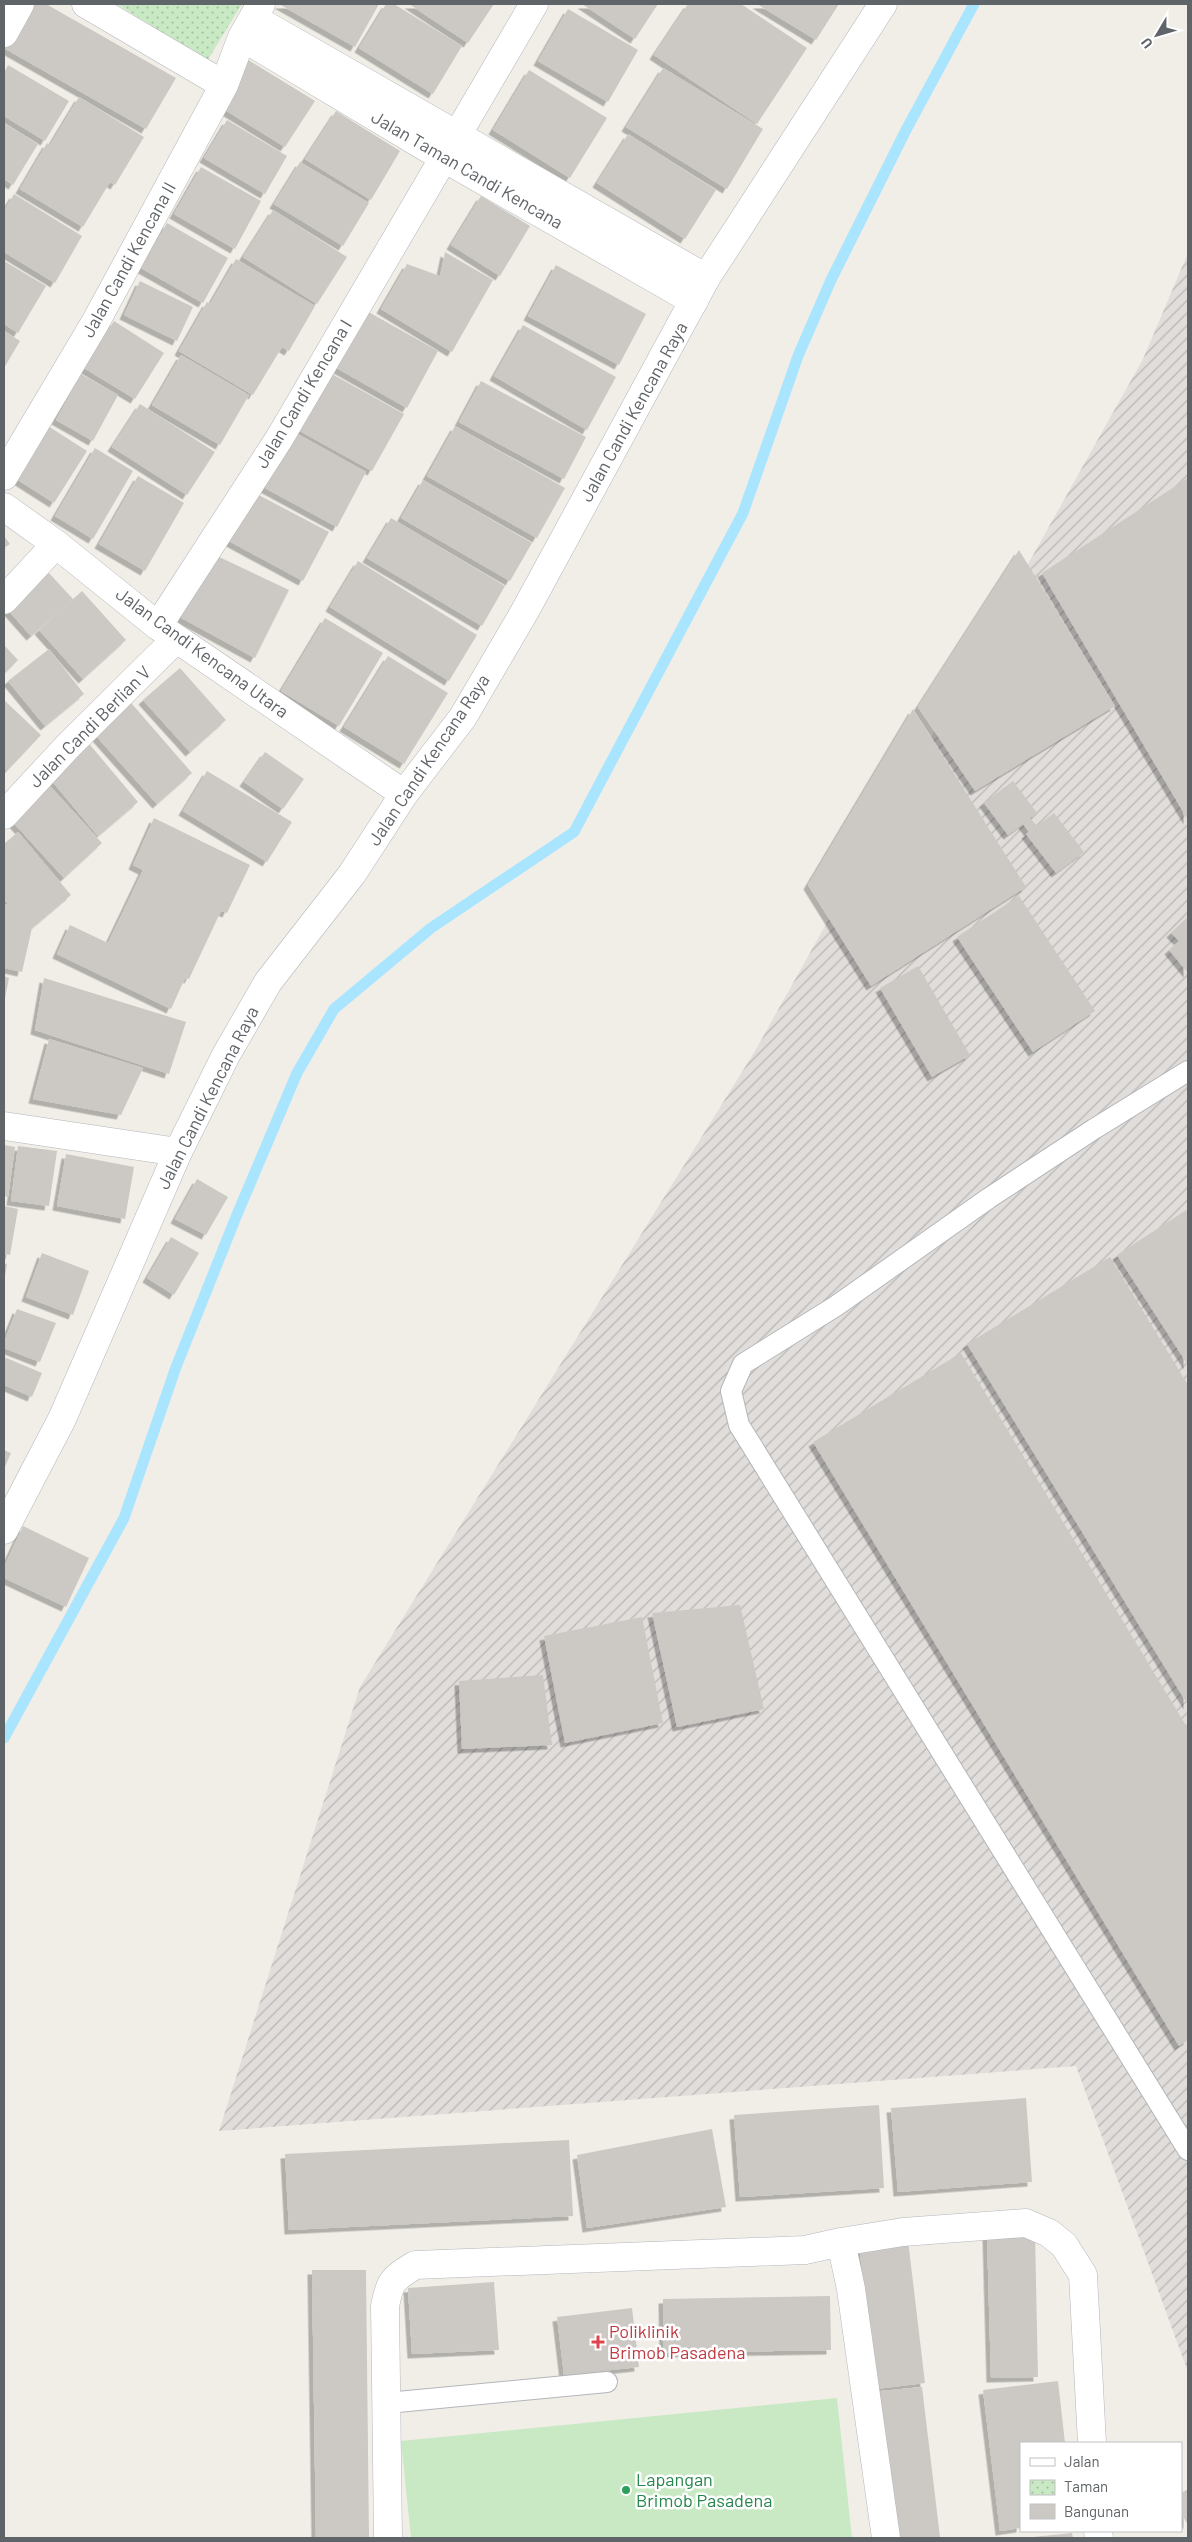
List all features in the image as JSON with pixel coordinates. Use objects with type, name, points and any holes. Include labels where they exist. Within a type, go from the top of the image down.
[{"type":"street","points":[[4,32],[20,4]]},
{"type":"street","points":[[86,4],[224,85]]},
{"type":"street","name":"Jalan Candi Kencana I","points":[[167,633],[534,4]]},
{"type":"street","name":"Jalan Candi Kencana Raya","points":[[4,1530],[62,1420],[178,1152],[226,1055],[268,982],[352,874],[404,794],[463,717],[511,635],[700,290],[883,4]]},
{"type":"street","name":"Jalan Candi Kencana II","points":[[4,476],[95,323],[224,85],[252,19]]},
{"type":"street","name":"Jalan Taman Candi Kencana","points":[[252,19],[451,147],[700,290]]},
{"type":"street","name":"Jalan Candi Kencana Utara","points":[[4,507],[56,544],[167,633],[404,794]]},
{"type":"street","points":[[4,600],[56,544]]},
{"type":"street","name":"Jalan Candi Berlian V","points":[[4,816],[167,633]]},
{"type":"street","points":[[4,1126],[178,1152]]},
{"type":"street","points":[[388,2538],[385,2306],[389,2285],[415,2265],[805,2250],[903,2232],[1026,2223],[1049,2233],[1064,2245],[1083,2275],[1092,2442]]},
{"type":"street","points":[[841,2242],[851,2289],[886,2538]]},
{"type":"lane","points":[[1188,1071],[1014,1182],[836,1306],[744,1364],[731,1391],[739,1425],[1188,2150]]},
{"type":"lane","points":[[387,2403],[607,2382]]},
{"type":"shaded area","points":[[1188,253],[1188,2372],[1076,2066],[219,2131],[360,1687],[755,1051],[1143,359]]},
{"type":"green space","points":[[117,4],[242,4],[207,61]]},
{"type":"green space","name":"Lapangan Brimob Pasadena","points":[[837,2398],[852,2538],[411,2538],[401,2441]]},
{"type":"building","points":[[28,4],[46,4],[176,78],[146,129],[4,48]]},
{"type":"building","points":[[279,4],[379,4],[355,47]]},
{"type":"building","points":[[386,4],[394,4],[462,46],[433,94],[359,48]]},
{"type":"building","points":[[409,4],[494,4],[468,43]]},
{"type":"building","points":[[582,4],[658,4],[635,39]]},
{"type":"building","points":[[688,4],[741,4],[807,48],[757,124],[654,55]]},
{"type":"building","points":[[757,4],[839,4],[816,40]]},
{"type":"building","points":[[568,9],[638,50],[608,102],[538,61]]},
{"type":"building","points":[[245,58],[315,101],[285,147],[217,105]]},
{"type":"building","points":[[8,65],[69,101],[45,141],[4,116],[4,73]]},
{"type":"building","points":[[663,68],[763,129],[727,189],[626,127]]},
{"type":"building","points":[[529,70],[607,118],[570,178],[493,130]]},
{"type":"building","points":[[79,97],[144,137],[115,185],[110,182],[83,227],[20,189],[47,143],[50,145]]},
{"type":"building","points":[[336,111],[400,151],[371,200],[305,159]]},
{"type":"building","points":[[227,120],[287,156],[265,194],[204,158]]},
{"type":"building","points":[[4,123],[38,144],[13,185],[4,179]]},
{"type":"building","points":[[628,134],[716,190],[685,239],[597,183]]},
{"type":"building","points":[[300,162],[369,203],[343,246],[274,204]]},
{"type":"building","points":[[201,167],[261,201],[235,249],[174,214]]},
{"type":"building","points":[[14,194],[82,236],[55,283],[4,252],[4,211]]},
{"type":"building","points":[[481,196],[530,226],[500,276],[451,245]]},
{"type":"building","points":[[273,210],[347,257],[317,304],[243,257]]},
{"type":"building","points":[[167,223],[228,258],[203,303],[141,268]]},
{"type":"building","points":[[445,252],[493,280],[452,352],[381,309],[407,264],[440,276]]},
{"type":"building","points":[[236,259],[315,306],[289,351],[282,347],[253,395],[179,351],[207,302],[210,304]]},
{"type":"building","points":[[4,261],[46,286],[18,333],[4,324]]},
{"type":"building","points":[[556,265],[646,314],[619,365],[528,316]]},
{"type":"building","points":[[140,281],[193,307],[177,341],[124,315]]},
{"type":"building","points":[[358,306],[438,351],[407,408],[326,362]]},
{"type":"building","points":[[114,321],[164,353],[135,399],[84,368]]},
{"type":"building","points":[[523,325],[616,377],[587,430],[494,376]]},
{"type":"building","points":[[4,331],[20,341],[4,368]]},
{"type":"building","points":[[181,355],[249,395],[220,445],[152,405]]},
{"type":"building","points":[[323,369],[404,414],[372,471],[291,426]]},
{"type":"building","points":[[81,374],[118,395],[93,441],[56,420]]},
{"type":"building","points":[[481,381],[586,437],[564,479],[459,422]]},
{"type":"building","points":[[140,404],[215,452],[187,495],[112,447]]},
{"type":"building","points":[[48,426],[87,451],[54,503],[15,478]]},
{"type":"building","points":[[455,426],[565,488],[537,538],[427,476]]},
{"type":"building","points":[[294,432],[366,472],[337,527],[265,488]]},
{"type":"building","points":[[95,448],[133,471],[93,539],[55,516]]},
{"type":"building","points":[[138,476],[184,503],[145,571],[99,544]]},
{"type":"building","points":[[1188,478],[1188,820],[1042,573]]},
{"type":"building","points":[[423,480],[532,543],[510,581],[401,518]]},
{"type":"building","points":[[253,492],[329,532],[303,581],[227,540]]},
{"type":"building","points":[[391,518],[505,586],[482,626],[367,558]]},
{"type":"building","points":[[4,536],[10,544],[4,548]]},
{"type":"building","points":[[1019,550],[1115,706],[975,791],[918,707]]},
{"type":"building","points":[[213,554],[289,590],[255,658],[176,615]]},
{"type":"building","points":[[358,561],[477,635],[449,681],[330,607]]},
{"type":"building","points":[[49,573],[73,599],[31,636],[7,609]]},
{"type":"building","points":[[82,591],[126,640],[83,679],[39,630]]},
{"type":"building","points":[[325,618],[383,653],[339,726],[281,691]]},
{"type":"building","points":[[4,645],[18,660],[4,674]]},
{"type":"building","points":[[49,649],[84,694],[45,726],[8,681]]},
{"type":"building","points":[[388,656],[448,693],[404,764],[344,727]]},
{"type":"building","points":[[180,668],[226,720],[190,752],[143,700]]},
{"type":"building","points":[[126,697],[192,773],[157,804],[90,729]]},
{"type":"building","points":[[4,700],[41,735],[7,771],[4,768]]},
{"type":"building","points":[[913,709],[1026,887],[871,986],[808,885]]},
{"type":"building","points":[[86,740],[138,802],[98,836],[46,774]]},
{"type":"building","points":[[265,752],[304,779],[283,809],[244,782]]},
{"type":"building","points":[[207,771],[292,822],[267,862],[183,811]]},
{"type":"building","points":[[1013,781],[1037,813],[1030,818],[1037,826],[1054,813],[1084,852],[1056,873],[1026,834],[1029,832],[1023,824],[1008,835],[984,803]]},
{"type":"building","points":[[49,785],[102,843],[64,878],[11,820]]},
{"type":"building","points":[[154,818],[250,865],[227,913],[221,911],[189,979],[185,978],[171,1009],[57,954],[70,925],[108,943],[143,870],[133,865]]},
{"type":"building","points":[[18,832],[71,895],[32,928],[22,972],[4,968],[4,904],[9,905],[4,899],[4,844]]},
{"type":"building","points":[[1019,896],[1095,1011],[1033,1052],[957,937]]},
{"type":"building","points":[[1188,917],[1188,973],[1169,950],[1179,941],[1171,933]]},
{"type":"building","points":[[918,966],[970,1055],[932,1077],[880,988]]},
{"type":"building","points":[[4,976],[9,978],[5,998],[4,998]]},
{"type":"building","points":[[44,978],[186,1022],[169,1074],[35,1030]]},
{"type":"building","points":[[49,1039],[143,1068],[121,1115],[33,1099]]},
{"type":"building","points":[[4,1145],[15,1147],[8,1197],[4,1196]]},
{"type":"building","points":[[18,1146],[57,1151],[49,1206],[11,1201]]},
{"type":"building","points":[[66,1154],[134,1167],[125,1219],[57,1206]]},
{"type":"building","points":[[197,1179],[228,1197],[206,1235],[175,1219]]},
{"type":"building","points":[[4,1206],[18,1209],[10,1255],[4,1254]]},
{"type":"building","points":[[1188,1209],[1188,1365],[1117,1255]]},
{"type":"building","points":[[171,1237],[199,1253],[174,1295],[147,1278]]},
{"type":"building","points":[[42,1253],[89,1271],[73,1315],[26,1297]]},
{"type":"building","points":[[1110,1257],[1188,1385],[1188,1705],[967,1344]]},
{"type":"building","points":[[4,1263],[7,1264],[5,1276],[4,1276]]},
{"type":"building","points":[[17,1309],[56,1323],[40,1362],[4,1348],[4,1342]]},
{"type":"building","points":[[961,1353],[1188,1729],[1188,2040],[1179,2046],[813,1442]]},
{"type":"building","points":[[4,1357],[42,1373],[32,1397],[4,1385]]},
{"type":"building","points":[[4,1450],[11,1453],[4,1469]]},
{"type":"building","points":[[23,1526],[89,1558],[66,1607],[4,1578],[4,1567]]},
{"type":"building","points":[[740,1605],[764,1709],[677,1727],[652,1613]]},
{"type":"building","points":[[642,1617],[663,1723],[565,1743],[544,1636]]},
{"type":"building","points":[[543,1675],[552,1745],[462,1749],[459,1681]]},
{"type":"building","points":[[1026,2098],[1032,2182],[898,2192],[891,2108]]},
{"type":"building","points":[[879,2105],[884,2188],[740,2197],[734,2115]]},
{"type":"building","points":[[712,2129],[726,2207],[587,2228],[577,2155]]},
{"type":"building","points":[[569,2140],[573,2216],[289,2230],[285,2154]]},
{"type":"building","points":[[1035,2233],[1038,2377],[991,2378],[987,2234]]},
{"type":"building","points":[[908,2240],[925,2383],[876,2389],[859,2245]]},
{"type":"building","points":[[312,2270],[366,2270],[369,2538],[316,2538]]},
{"type":"building","points":[[494,2282],[499,2350],[412,2354],[408,2288]]},
{"type":"building","points":[[830,2296],[831,2350],[664,2353],[663,2299]]},
{"type":"building","name":"Poliklinik Brimob Pasadena","points":[[632,2308],[639,2367],[564,2375],[557,2317]]},
{"type":"building","points":[[1058,2381],[1065,2442],[1020,2442],[1020,2528],[1000,2531],[983,2390]]},
{"type":"building","points":[[922,2387],[940,2537],[889,2538],[871,2392]]},
{"type":"building","points":[[1188,2489],[1188,2525],[1182,2515],[1182,2492]]},
{"type":"building","points":[[1072,2533],[1073,2538],[1033,2538],[1033,2537]]},
{"type":"waterway","points":[[4,1738],[124,1518],[176,1367],[236,1217],[297,1073],[334,1009],[431,928],[574,832],[743,513],[798,356],[831,280],[906,130],[974,4]]},
{"type":"place","name":"Poliklinik Brimob Pasadena","points":[[598,2342]]},
{"type":"place","name":"Lapangan Brimob Pasadena","points":[[626,2490]]}]
